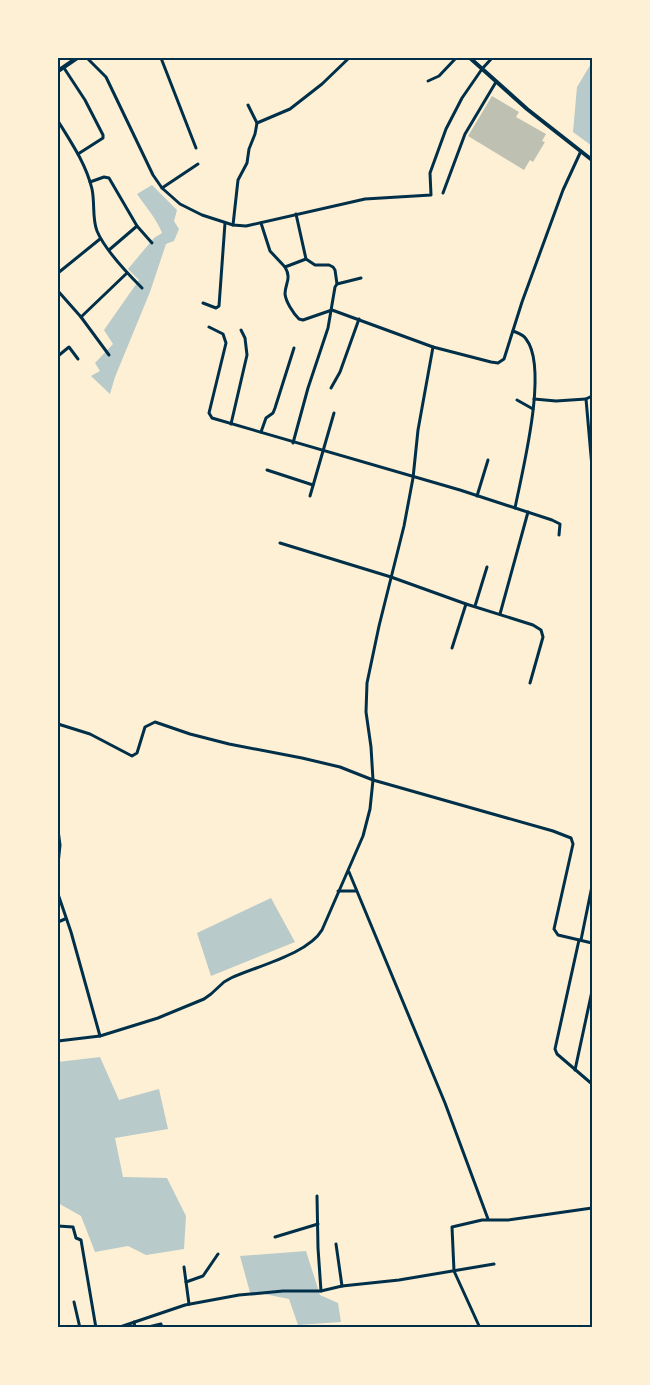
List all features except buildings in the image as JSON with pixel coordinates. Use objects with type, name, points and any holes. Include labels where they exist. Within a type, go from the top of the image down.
[{"type":"main road","points":[[58,71],[77,58]]},
{"type":"street","points":[[87,58],[106,77],[153,174],[162,188],[188,210],[225,223],[246,226],[365,199],[431,195],[430,173],[443,135],[462,98],[492,58]]},
{"type":"street","points":[[161,58],[196,148]]},
{"type":"street","points":[[257,123],[290,109],[322,84],[349,58]]},
{"type":"street","points":[[428,81],[439,76],[456,58]]},
{"type":"street","points":[[470,58],[527,109],[592,160]]},
{"type":"street","points":[[63,67],[104,134],[103,138],[78,154]]},
{"type":"street","points":[[443,193],[463,139],[496,82]]},
{"type":"street","points":[[233,225],[238,180],[247,163],[249,149],[256,134],[257,123],[248,105]]},
{"type":"street","points":[[58,121],[78,154],[90,182],[96,228],[100,239],[127,273],[142,288]]},
{"type":"street","points":[[261,222],[270,251],[286,267],[289,275],[285,294],[292,310],[299,319],[303,320],[332,310],[433,347],[498,363],[505,356],[563,190],[581,151]]},
{"type":"street","points":[[162,188],[198,164]]},
{"type":"street","points":[[90,182],[108,178],[137,226],[152,242]]},
{"type":"street","points":[[293,443],[332,310],[332,299],[337,284],[333,267],[329,265],[315,265],[306,259],[296,214]]},
{"type":"street","points":[[203,303],[216,308],[219,306],[225,223]]},
{"type":"street","points":[[109,250],[137,226]]},
{"type":"street","points":[[58,273],[100,239]]},
{"type":"street","points":[[286,267],[306,259]]},
{"type":"street","points":[[81,317],[127,273]]},
{"type":"street","points":[[337,284],[361,278]]},
{"type":"street","points":[[58,292],[81,317],[109,355]]},
{"type":"street","points":[[332,388],[340,372],[359,319]]},
{"type":"street","points":[[209,327],[223,334],[226,343],[209,414],[214,420],[261,432],[528,512],[558,522],[561,527],[559,535]]},
{"type":"street","points":[[231,424],[247,355],[245,338],[241,330]]},
{"type":"street","points":[[513,331],[522,334],[527,340],[533,354],[535,367],[532,421],[514,508]]},
{"type":"street","points":[[58,356],[69,347],[78,359]]},
{"type":"street","points":[[58,1041],[100,1036],[177,1010],[211,994],[224,982],[232,978],[296,952],[317,937],[348,872],[365,830],[370,809],[373,780],[366,712],[366,692],[375,645],[404,526],[413,478],[418,430],[433,347]]},
{"type":"street","points":[[261,432],[266,418],[273,413],[275,408],[294,348]]},
{"type":"street","points":[[534,399],[556,402],[586,399],[592,396]]},
{"type":"street","points":[[586,399],[592,467]]},
{"type":"street","points":[[517,400],[533,409]]},
{"type":"street","points":[[310,496],[334,413]]},
{"type":"street","points":[[477,496],[488,460]]},
{"type":"street","points":[[267,470],[313,485]]},
{"type":"street","points":[[500,614],[528,512]]},
{"type":"street","points":[[280,543],[533,625],[542,632],[543,637],[530,683]]},
{"type":"street","points":[[475,606],[488,567]]},
{"type":"street","points":[[452,648],[466,604]]},
{"type":"street","points":[[58,724],[90,734],[132,756],[137,753],[145,727],[155,722],[190,734],[229,744],[340,767],[373,780],[553,831],[571,838],[573,844],[554,929],[558,935],[592,943]]},
{"type":"street","points":[[58,830],[60,845],[58,864]]},
{"type":"street","points":[[348,872],[445,1103],[488,1219]]},
{"type":"street","points":[[592,886],[554,1049],[557,1054],[592,1084]]},
{"type":"street","points":[[338,891],[356,891]]},
{"type":"street","points":[[58,894],[100,1036]]},
{"type":"street","points":[[58,922],[65,919]]},
{"type":"street","points":[[575,1070],[592,991]]},
{"type":"street","points":[[317,1196],[321,1291]]},
{"type":"street","points":[[480,1328],[454,1270],[452,1226],[488,1219],[508,1220],[592,1208]]},
{"type":"street","points":[[275,1237],[318,1224]]},
{"type":"street","points":[[58,1226],[72,1227],[75,1230],[76,1238],[81,1240],[96,1328]]},
{"type":"street","points":[[336,1244],[342,1286]]},
{"type":"street","points":[[186,1282],[203,1276],[218,1254]]},
{"type":"street","points":[[117,1328],[189,1304],[259,1293],[321,1291],[342,1286],[399,1280],[494,1264]]},
{"type":"street","points":[[184,1267],[189,1304]]},
{"type":"street","points":[[74,1302],[80,1328]]},
{"type":"street","points":[[134,1322],[135,1328]]},
{"type":"street","points":[[144,1328],[161,1324],[162,1328]]},
{"type":"shaded area","points":[[592,62],[592,146],[573,132],[577,87]]},
{"type":"shaded area","points":[[152,185],[177,210],[174,221],[179,229],[174,241],[166,244],[150,292],[115,377],[110,394],[91,376],[100,371],[95,363],[113,344],[104,330],[139,280],[128,269],[154,238],[162,233],[137,194]]},
{"type":"shaded area","points":[[271,898],[295,942],[211,976],[197,933]]},
{"type":"shaded area","points":[[100,1057],[119,1100],[159,1089],[168,1129],[115,1138],[123,1177],[167,1178],[186,1216],[184,1249],[146,1255],[128,1246],[95,1252],[81,1216],[58,1203],[58,1062]]},
{"type":"shaded area","points":[[306,1251],[320,1295],[338,1303],[341,1322],[298,1325],[289,1299],[264,1294],[251,1296],[240,1256]]}]
